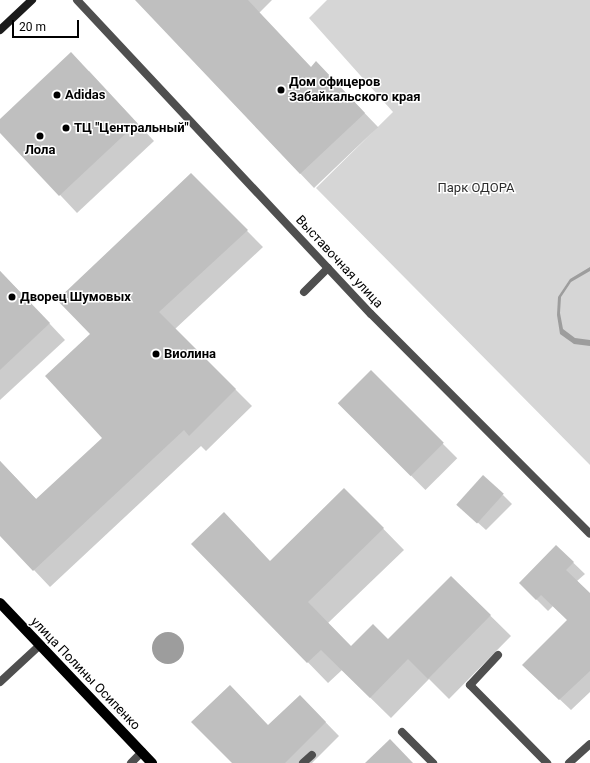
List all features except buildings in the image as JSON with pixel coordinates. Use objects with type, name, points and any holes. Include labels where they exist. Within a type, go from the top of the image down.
[{"type":"main road","points":[[0,30],[32,0]]},
{"type":"main road","name":"улица Полины Осипенко","points":[[0,603],[152,763]]},
{"type":"street","name":"Выставочная улица","points":[[77,0],[328,268],[590,534]]},
{"type":"street","points":[[304,292],[328,268]]},
{"type":"street","points":[[0,682],[40,645]]},
{"type":"street","points":[[498,656],[470,685],[547,763]]},
{"type":"street","points":[[402,732],[433,763]]},
{"type":"street","points":[[569,763],[590,744]]},
{"type":"street","points":[[131,763],[142,752]]},
{"type":"street","points":[[303,763],[312,755]]},
{"type":"green space","name":"Парк ОДОРА","points":[[327,0],[590,0],[590,465],[316,188],[393,112],[309,18]]},
{"type":"shaded area","points":[[590,267],[590,271],[571,282],[561,297],[560,313],[563,329],[575,338],[590,340],[590,346],[574,344],[560,334],[557,315],[558,297],[570,279]]},
{"type":"shaded area","points":[[165,632],[171,632],[181,639],[184,648],[183,654],[177,661],[171,664],[165,664],[155,657],[152,651],[152,645],[159,635]]},
{"type":"place","name":"Дом офицеров Забайкальского края","points":[[281,90]]},
{"type":"place","name":"Adidas","points":[[57,95]]},
{"type":"place","name":"ТЦ \"Центральный\"","points":[[66,128]]},
{"type":"place","name":"Лола","points":[[40,136]]},
{"type":"place","name":"Дворец Шумовых","points":[[12,297]]},
{"type":"place","name":"Виолина","points":[[156,354]]}]
